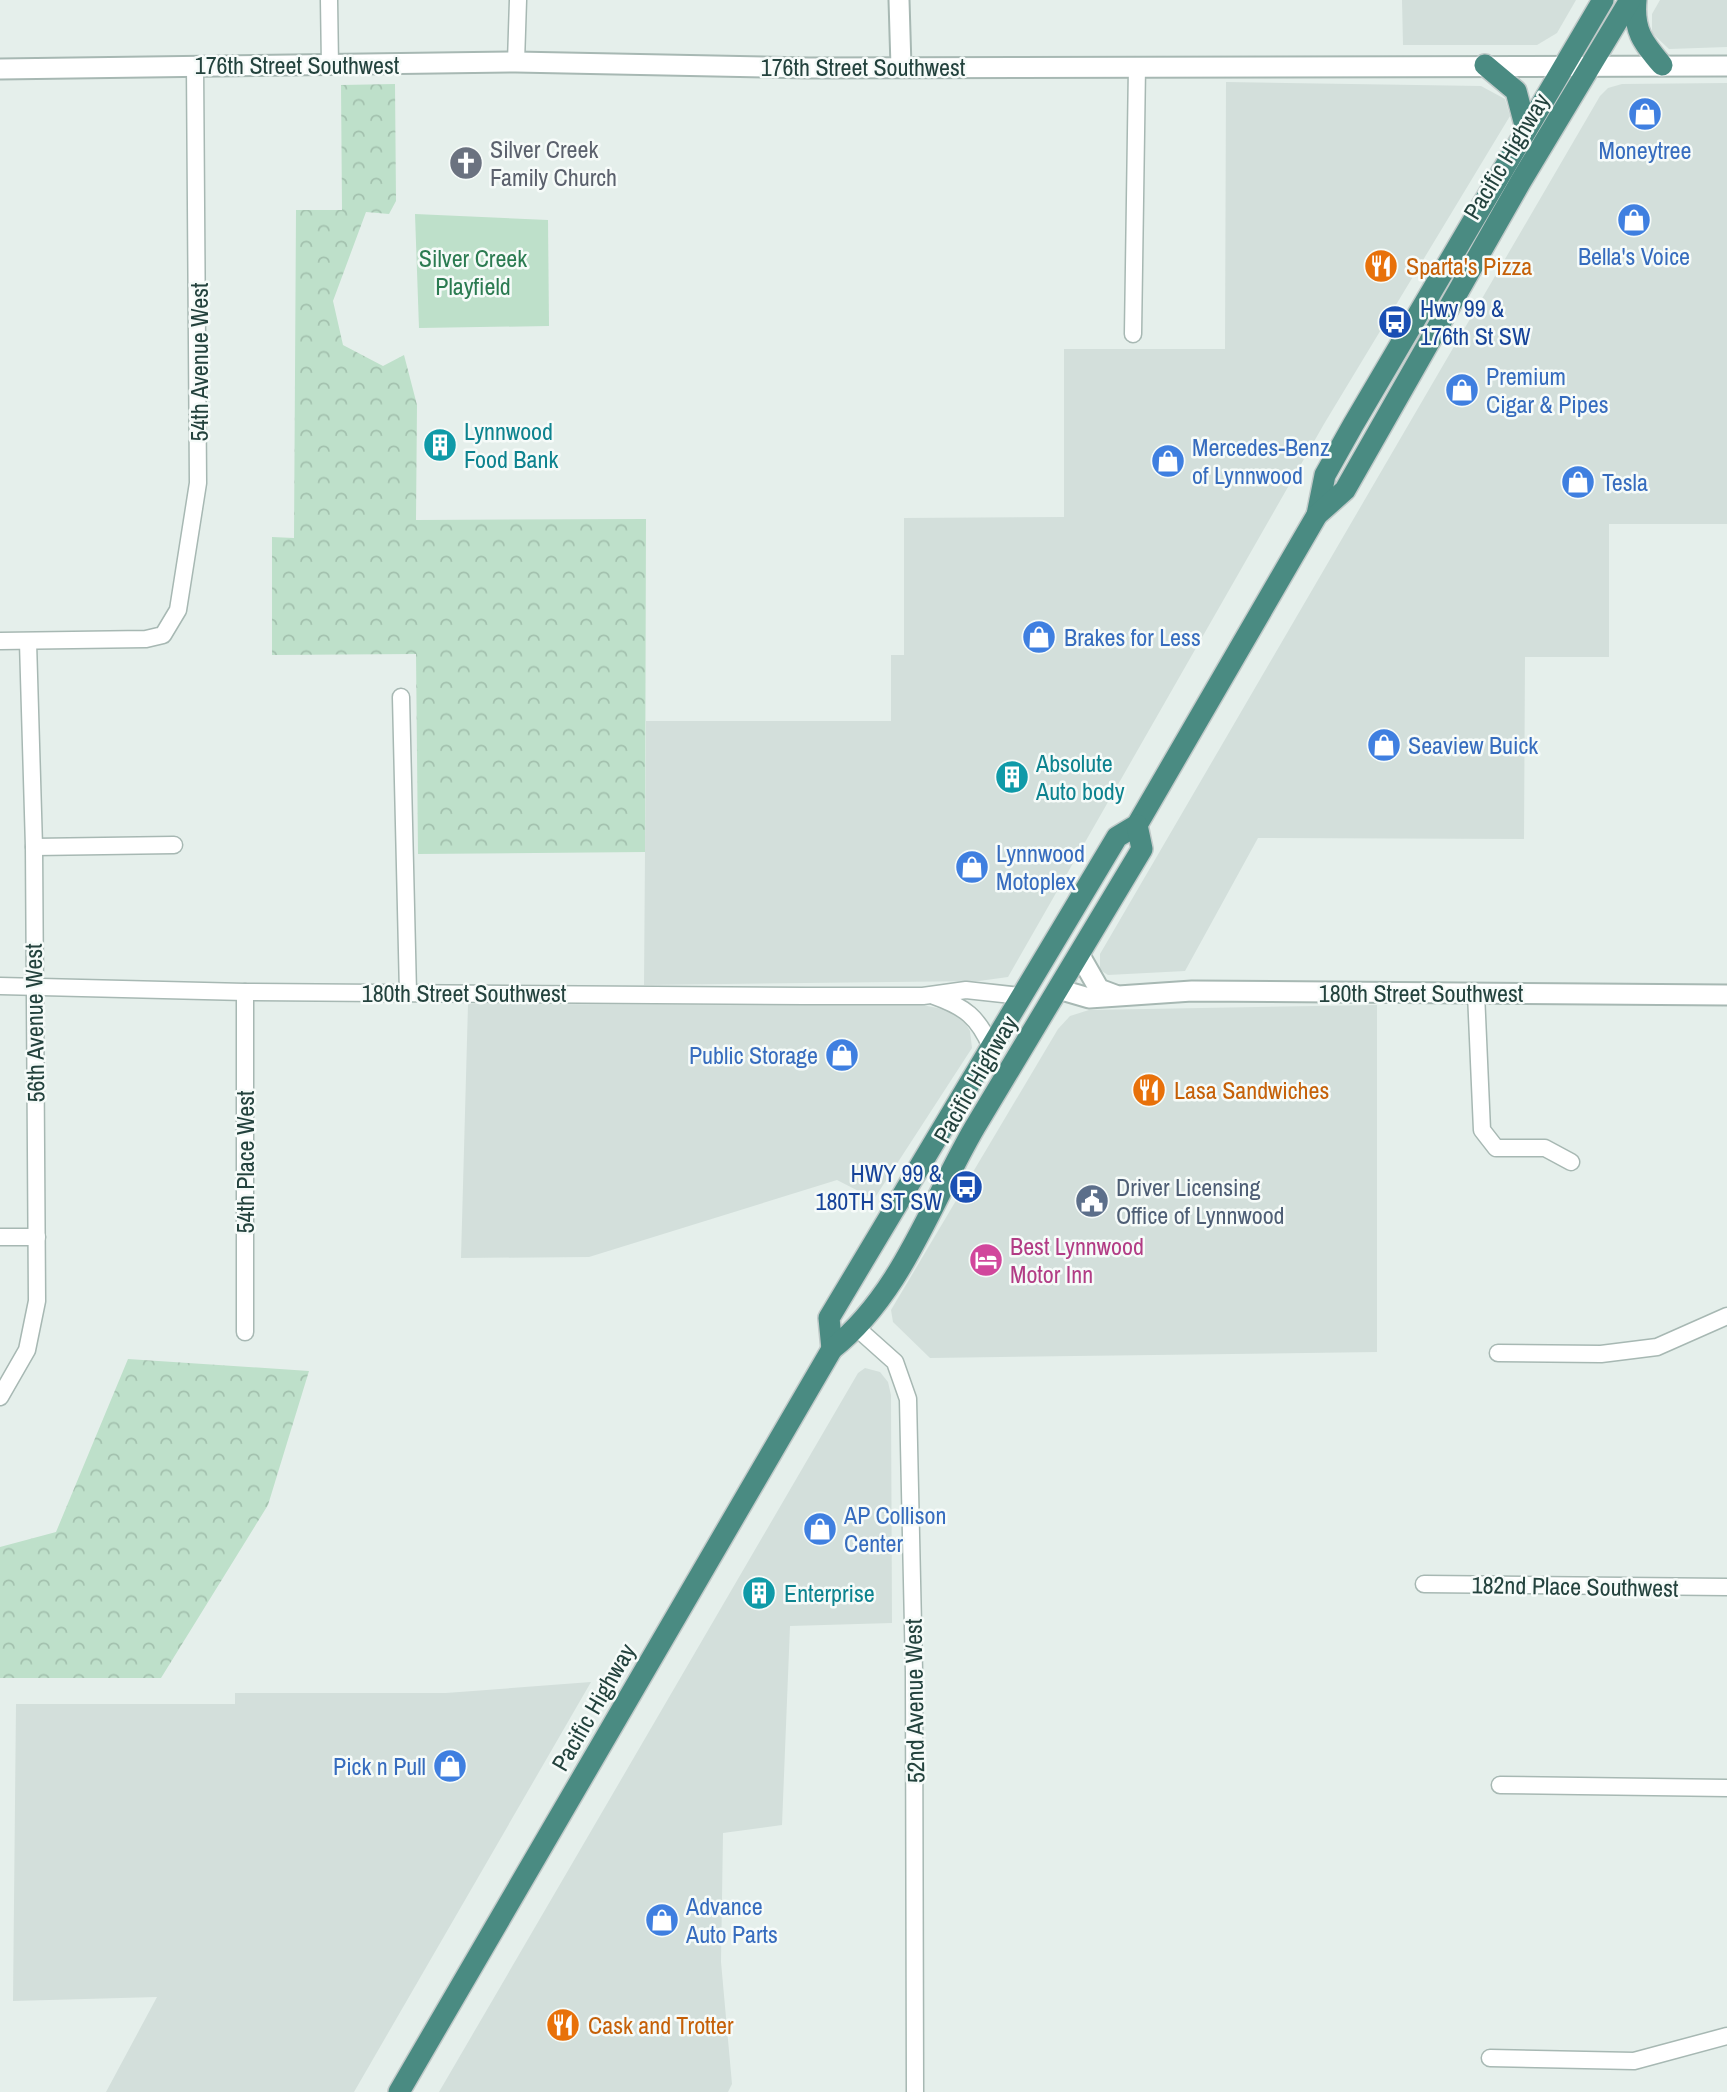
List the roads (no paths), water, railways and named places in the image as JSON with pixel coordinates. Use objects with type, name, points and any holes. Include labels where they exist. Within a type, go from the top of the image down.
[{"type":"highway","name":"Pacific Highway","points":[[1317,515],[1325,475],[1396,355],[1452,251],[1603,0]]},
{"type":"highway","name":"Pacific Highway","points":[[832,1349],[829,1318],[1117,837],[1137,825],[1317,515],[1345,490],[1521,181],[1630,0]]},
{"type":"highway","points":[[1636,0],[1636,28],[1642,42],[1662,65]]},
{"type":"highway","points":[[1485,65],[1516,91],[1526,129]]},
{"type":"highway","points":[[1366,455],[1365,432],[1392,383],[1396,355]]},
{"type":"highway","name":"Pacific Highway","points":[[400,2092],[832,1349],[858,1329],[914,1244],[982,1116],[1142,849],[1137,825]]},
{"type":"highway","points":[[1058,989],[1054,969],[1066,946],[1071,913]]},
{"type":"highway","points":[[982,1116],[993,1071],[1021,1017],[1021,996]]},
{"type":"highway","points":[[858,1269],[858,1329]]},
{"type":"street","points":[[329,0],[330,65]]},
{"type":"street","points":[[516,62],[518,0]]},
{"type":"street","points":[[900,0],[901,67]]},
{"type":"street","name":"176th Street Southwest","points":[[0,69],[516,62],[901,67],[1727,65]]},
{"type":"street","name":"54th Avenue West","points":[[28,642],[146,639],[163,635],[173,622],[196,509],[200,383],[195,65]]},
{"type":"street","points":[[1133,334],[1137,66]]},
{"type":"street","points":[[0,641],[28,642]]},
{"type":"street","name":"56th Avenue West","points":[[0,1396],[20,1364],[32,1330],[37,1301],[34,847],[28,642]]},
{"type":"street","points":[[401,697],[408,993]]},
{"type":"street","points":[[34,847],[174,845]]},
{"type":"street","points":[[1079,954],[1099,989],[1115,995]]},
{"type":"street","name":"180th Street Southwest","points":[[0,986],[245,992],[929,995]]},
{"type":"street","name":"180th Street Southwest","points":[[1058,989],[1081,998],[1192,991],[1727,995]]},
{"type":"street","points":[[929,995],[966,990],[1021,996]]},
{"type":"street","name":"54th Place West","points":[[245,992],[245,1332]]},
{"type":"street","points":[[1476,993],[1482,1130],[1496,1148],[1545,1148],[1571,1162]]},
{"type":"street","points":[[929,995],[970,1012],[978,1019],[991,1047]]},
{"type":"street","points":[[0,1237],[37,1237]]},
{"type":"street","points":[[1498,1353],[1601,1354],[1657,1347],[1727,1316]]},
{"type":"street","name":"52nd Avenue West","points":[[858,1329],[895,1362],[908,1399],[914,1671],[915,2092]]},
{"type":"street","name":"182nd Place Southwest","points":[[1424,1584],[1727,1587]]},
{"type":"street","points":[[1500,1785],[1727,1788]]},
{"type":"street","points":[[1490,2058],[1634,2061],[1727,2036]]},
{"type":"place","name":"Moneytree","points":[[1645,114]]},
{"type":"place","name":"Silver Creek Family Church","points":[[466,163]]},
{"type":"place","name":"Bella's Voice","points":[[1634,220]]},
{"type":"place","name":"Sparta's Pizza","points":[[1381,266]]},
{"type":"place","name":"Hwy 99 & 176th St SW","points":[[1395,322]]},
{"type":"place","name":"Premium Cigar & Pipes","points":[[1462,390]]},
{"type":"place","name":"Lynnwood Food Bank","points":[[440,445]]},
{"type":"place","name":"Mercedes-Benz of Lynnwood","points":[[1168,461]]},
{"type":"place","name":"Tesla","points":[[1578,482]]},
{"type":"place","name":"Brakes for Less","points":[[1039,637]]},
{"type":"place","name":"Seaview Buick","points":[[1384,745]]},
{"type":"place","name":"Absolute Auto body","points":[[1012,777]]},
{"type":"place","name":"Lynnwood Motoplex","points":[[972,867]]},
{"type":"place","name":"Public Storage","points":[[842,1055]]},
{"type":"place","name":"Lasa Sandwiches","points":[[1149,1090]]},
{"type":"place","name":"HWY 99 & 180TH ST SW","points":[[966,1187]]},
{"type":"place","name":"Driver Licensing Office of Lynnwood","points":[[1092,1201]]},
{"type":"place","name":"Best Lynnwood Motor Inn","points":[[986,1260]]},
{"type":"place","name":"AP Collison Center","points":[[820,1529]]},
{"type":"place","name":"Enterprise","points":[[759,1593]]},
{"type":"place","name":"Pick n Pull","points":[[450,1766]]},
{"type":"place","name":"Advance Auto Parts","points":[[662,1920]]},
{"type":"place","name":"Cask and Trotter","points":[[563,2025]]},
{"type":"park label","name":"Silver Creek Playfield","points":[[473,272]]}]
